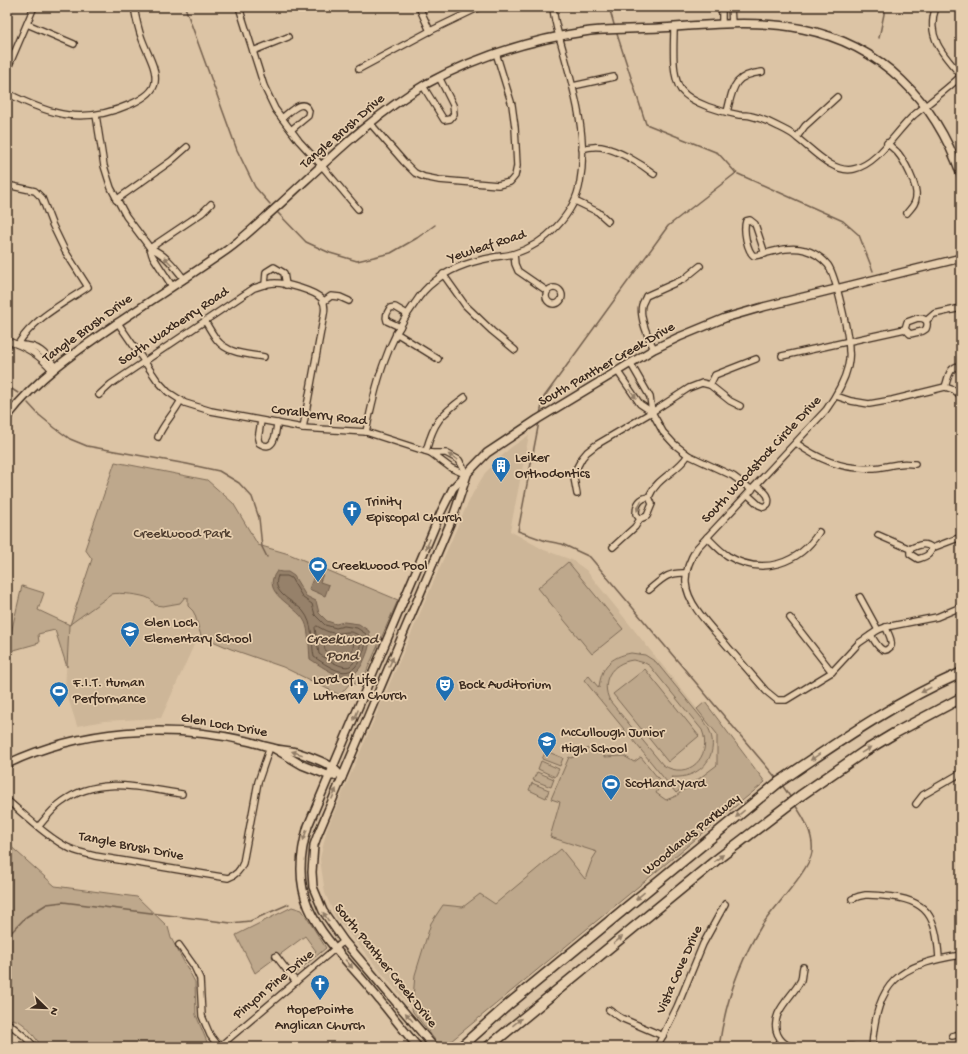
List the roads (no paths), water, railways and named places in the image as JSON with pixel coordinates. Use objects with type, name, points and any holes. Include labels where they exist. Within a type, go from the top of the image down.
[{"type":"main road","name":"Woodlands Parkway","points":[[460,1047],[515,999],[786,777],[827,748],[884,713],[961,673]]},
{"type":"main road","points":[[488,1047],[519,1020],[785,807],[865,751],[895,733],[961,698]]},
{"type":"street","points":[[7,70],[34,7]]},
{"type":"street","points":[[7,93],[29,105],[51,113],[74,116],[96,115],[137,102],[152,90],[155,84],[156,76],[141,38],[134,7]]},
{"type":"street","points":[[239,7],[267,94],[275,109],[299,141],[358,209]]},
{"type":"street","points":[[419,7],[430,31]]},
{"type":"street","points":[[359,69],[430,31],[480,7]]},
{"type":"street","name":"Yewleaf Road","points":[[366,432],[379,375],[396,333],[407,314],[427,288],[443,274],[460,265],[514,254],[534,244],[552,231],[575,201],[580,181],[582,149],[575,93],[555,24],[553,7]]},
{"type":"street","points":[[722,7],[722,24]]},
{"type":"street","points":[[731,7],[732,24]]},
{"type":"street","points":[[674,27],[675,73],[681,89],[688,97],[704,105],[727,112],[751,116],[768,122],[797,137],[828,163],[846,170],[866,164],[881,151],[902,127],[960,73],[941,52],[937,45],[933,33],[936,7]]},
{"type":"street","points":[[27,24],[74,44]]},
{"type":"street","name":"Tangle Brush Drive","points":[[7,417],[29,391],[54,368],[77,350],[237,241],[352,138],[395,104],[439,77],[463,66],[496,53],[535,42],[559,36],[614,29],[722,24],[761,24],[804,29],[843,42],[868,55],[889,69],[909,87],[926,106],[943,134],[954,155],[961,175]]},
{"type":"street","points":[[253,51],[288,37]]},
{"type":"street","points":[[370,123],[415,173],[424,177],[439,180],[498,185],[510,182],[515,176],[517,166],[515,121],[512,105],[496,53]]},
{"type":"street","points":[[727,112],[733,88],[740,79],[753,73],[762,72]]},
{"type":"street","points":[[573,86],[614,76]]},
{"type":"street","points":[[423,86],[444,120],[450,119],[454,114],[453,105],[439,77]]},
{"type":"street","points":[[797,137],[805,126],[837,97]]},
{"type":"street","points":[[282,118],[300,105],[305,105],[308,107],[308,116],[291,130]]},
{"type":"street","points":[[96,115],[104,166],[116,200],[136,232],[150,248],[152,255],[172,286]]},
{"type":"street","points":[[887,143],[903,161],[916,192],[914,205],[907,213]]},
{"type":"street","points":[[582,149],[600,146],[644,166],[654,174]]},
{"type":"street","points":[[116,200],[187,147]]},
{"type":"street","points":[[7,185],[35,191],[42,198],[65,251],[88,287],[37,322],[18,344]]},
{"type":"street","points":[[575,201],[598,212],[608,221]]},
{"type":"street","points":[[150,248],[202,213],[211,204]]},
{"type":"street","points":[[750,220],[755,224],[765,254],[754,256],[750,254],[744,228],[746,221],[750,220]]},
{"type":"street","points":[[150,248],[159,251],[184,278]]},
{"type":"street","name":"South Woodstock Circle Drive","points":[[765,254],[798,248],[806,250],[822,259],[828,266],[833,275],[837,289],[848,342],[848,365],[845,377],[836,396],[826,410],[758,485],[707,537],[693,555],[686,573],[687,591],[698,611],[766,691],[777,700],[786,700],[832,672]]},
{"type":"street","points":[[514,254],[515,264],[518,271],[547,291]]},
{"type":"street","name":"South Panther Creek Drive","points":[[418,1047],[335,949],[322,931],[306,903],[300,874],[303,843],[308,826],[441,512],[453,488],[468,475],[487,453],[541,417],[654,349],[735,315],[777,303],[961,258]]},
{"type":"street","points":[[654,349],[648,337],[642,316],[641,306],[646,296],[684,279],[700,266]]},
{"type":"street","points":[[265,285],[266,272],[274,267],[284,273],[286,285],[318,296],[325,305],[303,428]]},
{"type":"street","points":[[443,274],[465,305],[492,331],[515,350]]},
{"type":"street","name":"South Waxberry Road","points":[[99,395],[111,384],[144,361],[249,291],[275,283],[286,285]]},
{"type":"street","points":[[323,302],[331,296],[340,297],[349,301]]},
{"type":"street","points":[[400,327],[387,321],[387,313],[390,308],[395,307],[407,314]]},
{"type":"street","points":[[927,320],[934,314],[961,308]]},
{"type":"street","points":[[905,329],[907,322],[910,320],[918,318],[924,318],[927,320]]},
{"type":"street","points":[[905,329],[910,334],[923,332],[928,326],[927,320]]},
{"type":"street","points":[[205,321],[217,341],[226,349],[264,357]]},
{"type":"street","name":"Coralberry Road","points":[[118,323],[162,386],[173,396],[194,407],[303,428],[366,432],[428,452],[446,453],[459,460],[468,475]]},
{"type":"street","points":[[782,356],[905,329]]},
{"type":"street","points":[[396,333],[438,359]]},
{"type":"street","points":[[7,341],[18,344],[54,368]]},
{"type":"street","points":[[710,385],[715,375],[756,359]]},
{"type":"street","points":[[631,364],[650,397],[652,412],[664,432],[674,444],[688,455],[733,476],[752,490]]},
{"type":"street","points":[[945,387],[950,372],[954,366],[961,365]]},
{"type":"street","points":[[618,372],[640,404],[652,412]]},
{"type":"street","points":[[577,494],[574,478],[575,471],[578,464],[587,452],[689,388],[702,383],[710,385],[740,406]]},
{"type":"street","points":[[836,396],[851,401],[869,404],[945,387],[954,390],[961,396]]},
{"type":"street","points":[[428,452],[431,433],[438,420],[451,407],[465,397]]},
{"type":"street","points":[[158,437],[161,428],[175,411],[180,400]]},
{"type":"street","points":[[261,420],[258,443],[262,446],[272,444],[275,437],[277,423]]},
{"type":"street","points":[[796,443],[819,458],[856,468],[915,464]]},
{"type":"street","name":"Coralberry Road","points":[[428,452],[451,468],[468,475]]},
{"type":"street","points":[[640,519],[636,514],[638,503],[642,499],[648,497],[655,486],[676,470],[688,455]]},
{"type":"street","name":"South Panther Creek Drive","points":[[434,1047],[344,941],[322,911],[313,887],[313,852],[318,834],[451,521],[468,475]]},
{"type":"street","points":[[748,495],[759,505],[764,507],[768,504],[768,496],[758,485]]},
{"type":"street","points":[[613,547],[635,527],[640,519],[647,516],[652,504],[648,497]]},
{"type":"street","points":[[707,537],[728,556],[755,565],[768,566],[782,563],[795,557],[813,541],[819,532]]},
{"type":"street","points":[[878,535],[910,549]]},
{"type":"street","points":[[910,549],[910,554],[918,559],[928,555],[932,548],[961,536]]},
{"type":"street","points":[[910,549],[917,545],[924,544],[929,545],[932,548]]},
{"type":"street","points":[[649,590],[671,573],[686,573]]},
{"type":"street","points":[[860,597],[878,630]]},
{"type":"street","points":[[790,618],[832,672],[859,643],[878,630],[937,616],[961,607]]},
{"type":"street","points":[[871,635],[881,649],[889,649],[891,640],[886,627]]},
{"type":"street","name":"Glen Loch Drive","points":[[7,764],[58,746],[99,736],[132,732],[173,731],[201,733],[247,740],[272,748],[293,751],[333,768],[342,777]]},
{"type":"street","name":"Tangle Brush Drive","points":[[7,800],[39,826],[70,848],[94,856],[228,878],[234,876],[240,870],[258,782],[272,748]]},
{"type":"street","name":"Glen Loch Drive","points":[[272,748],[302,765],[330,776],[342,777]]},
{"type":"street","points":[[916,804],[923,794],[961,773]]},
{"type":"street","points":[[39,826],[61,803],[71,795],[95,786],[116,784],[182,794]]},
{"type":"street","points":[[852,899],[861,894],[895,897],[917,904],[929,914],[933,922],[939,958]]},
{"type":"street","name":"Vista Cove Drive","points":[[657,1047],[677,1007],[703,944],[725,904]]},
{"type":"street","name":"Pinyon Pine Drive","points":[[219,1047],[344,941]]},
{"type":"street","points":[[179,945],[194,966],[200,979],[202,1016],[210,1036],[219,1047]]},
{"type":"street","points":[[872,1047],[877,1012],[882,998],[894,980],[918,964],[939,958],[961,955]]},
{"type":"street","points":[[276,956],[296,982]]},
{"type":"street","points":[[792,1047],[784,1044],[777,1036],[778,1015],[801,980],[803,967]]},
{"type":"street","points":[[609,1010],[621,1018],[663,1036]]},
{"type":"street","points":[[8,1024],[25,1037],[34,1047]]},
{"type":"street","points":[[952,1036],[961,1034]]},
{"type":"street","points":[[775,1047],[781,1041]]},
{"type":"street","points":[[814,1047],[852,1047]]},
{"type":"water","name":"Creekwood Pond","points":[[277,571],[288,572],[294,576],[306,596],[316,601],[319,613],[327,621],[336,624],[344,622],[359,624],[369,631],[370,642],[368,651],[360,668],[354,673],[348,676],[333,673],[310,659],[308,635],[305,622],[281,598],[273,586],[273,579]]},
{"type":"water","name":"Creekwood Pool","points":[[316,571],[323,574],[320,582],[329,585],[325,596],[309,589]]},
{"type":"waterway","points":[[185,7],[237,150],[255,187],[270,204]]},
{"type":"waterway","points":[[609,7],[615,28]]},
{"type":"waterway","points":[[879,38],[884,7]]},
{"type":"waterway","points":[[616,31],[646,124],[718,153],[736,173]]},
{"type":"waterway","points":[[540,414],[544,397],[668,226],[736,173],[843,221],[859,235],[873,271]]},
{"type":"waterway","points":[[278,213],[306,242],[330,253],[357,261],[391,253],[417,238],[435,225]]},
{"type":"waterway","points":[[7,386],[18,393]]},
{"type":"waterway","points":[[28,403],[39,415],[70,439],[87,446],[219,471],[239,483],[252,497],[259,518],[262,547],[267,557]]},
{"type":"waterway","points":[[539,422],[518,531],[546,541],[562,544],[590,557],[777,779]]},
{"type":"waterway","points":[[782,785],[791,798]]},
{"type":"waterway","points":[[719,1047],[729,999],[746,954],[762,925],[798,879],[810,860],[812,852],[812,839],[805,822],[795,805]]},
{"type":"waterway","points":[[7,937],[26,917],[47,904],[63,902],[231,923],[250,921],[289,904]]},
{"type":"place","name":"Leiker Orthodontics","points":[[501,483]]},
{"type":"place","name":"Trinity Episcopal Church","points":[[352,527]]},
{"type":"place","name":"Creekwood Pool","points":[[318,583]]},
{"type":"place","name":"Glen Loch Elementary School","points":[[130,648]]},
{"type":"place","name":"Bock Auditorium","points":[[445,702]]},
{"type":"place","name":"Lord of Life Lutheran Church","points":[[299,705]]},
{"type":"place","name":"F.I.T. Human Performance","points":[[59,708]]},
{"type":"place","name":"McCullough Junior High School","points":[[547,758]]},
{"type":"place","name":"Scotland Yard","points":[[611,801]]},
{"type":"place","name":"HopePointe Anglican Church","points":[[320,1001]]},
{"type":"park label","name":"Creekwood Park","points":[[182,534]]}]
